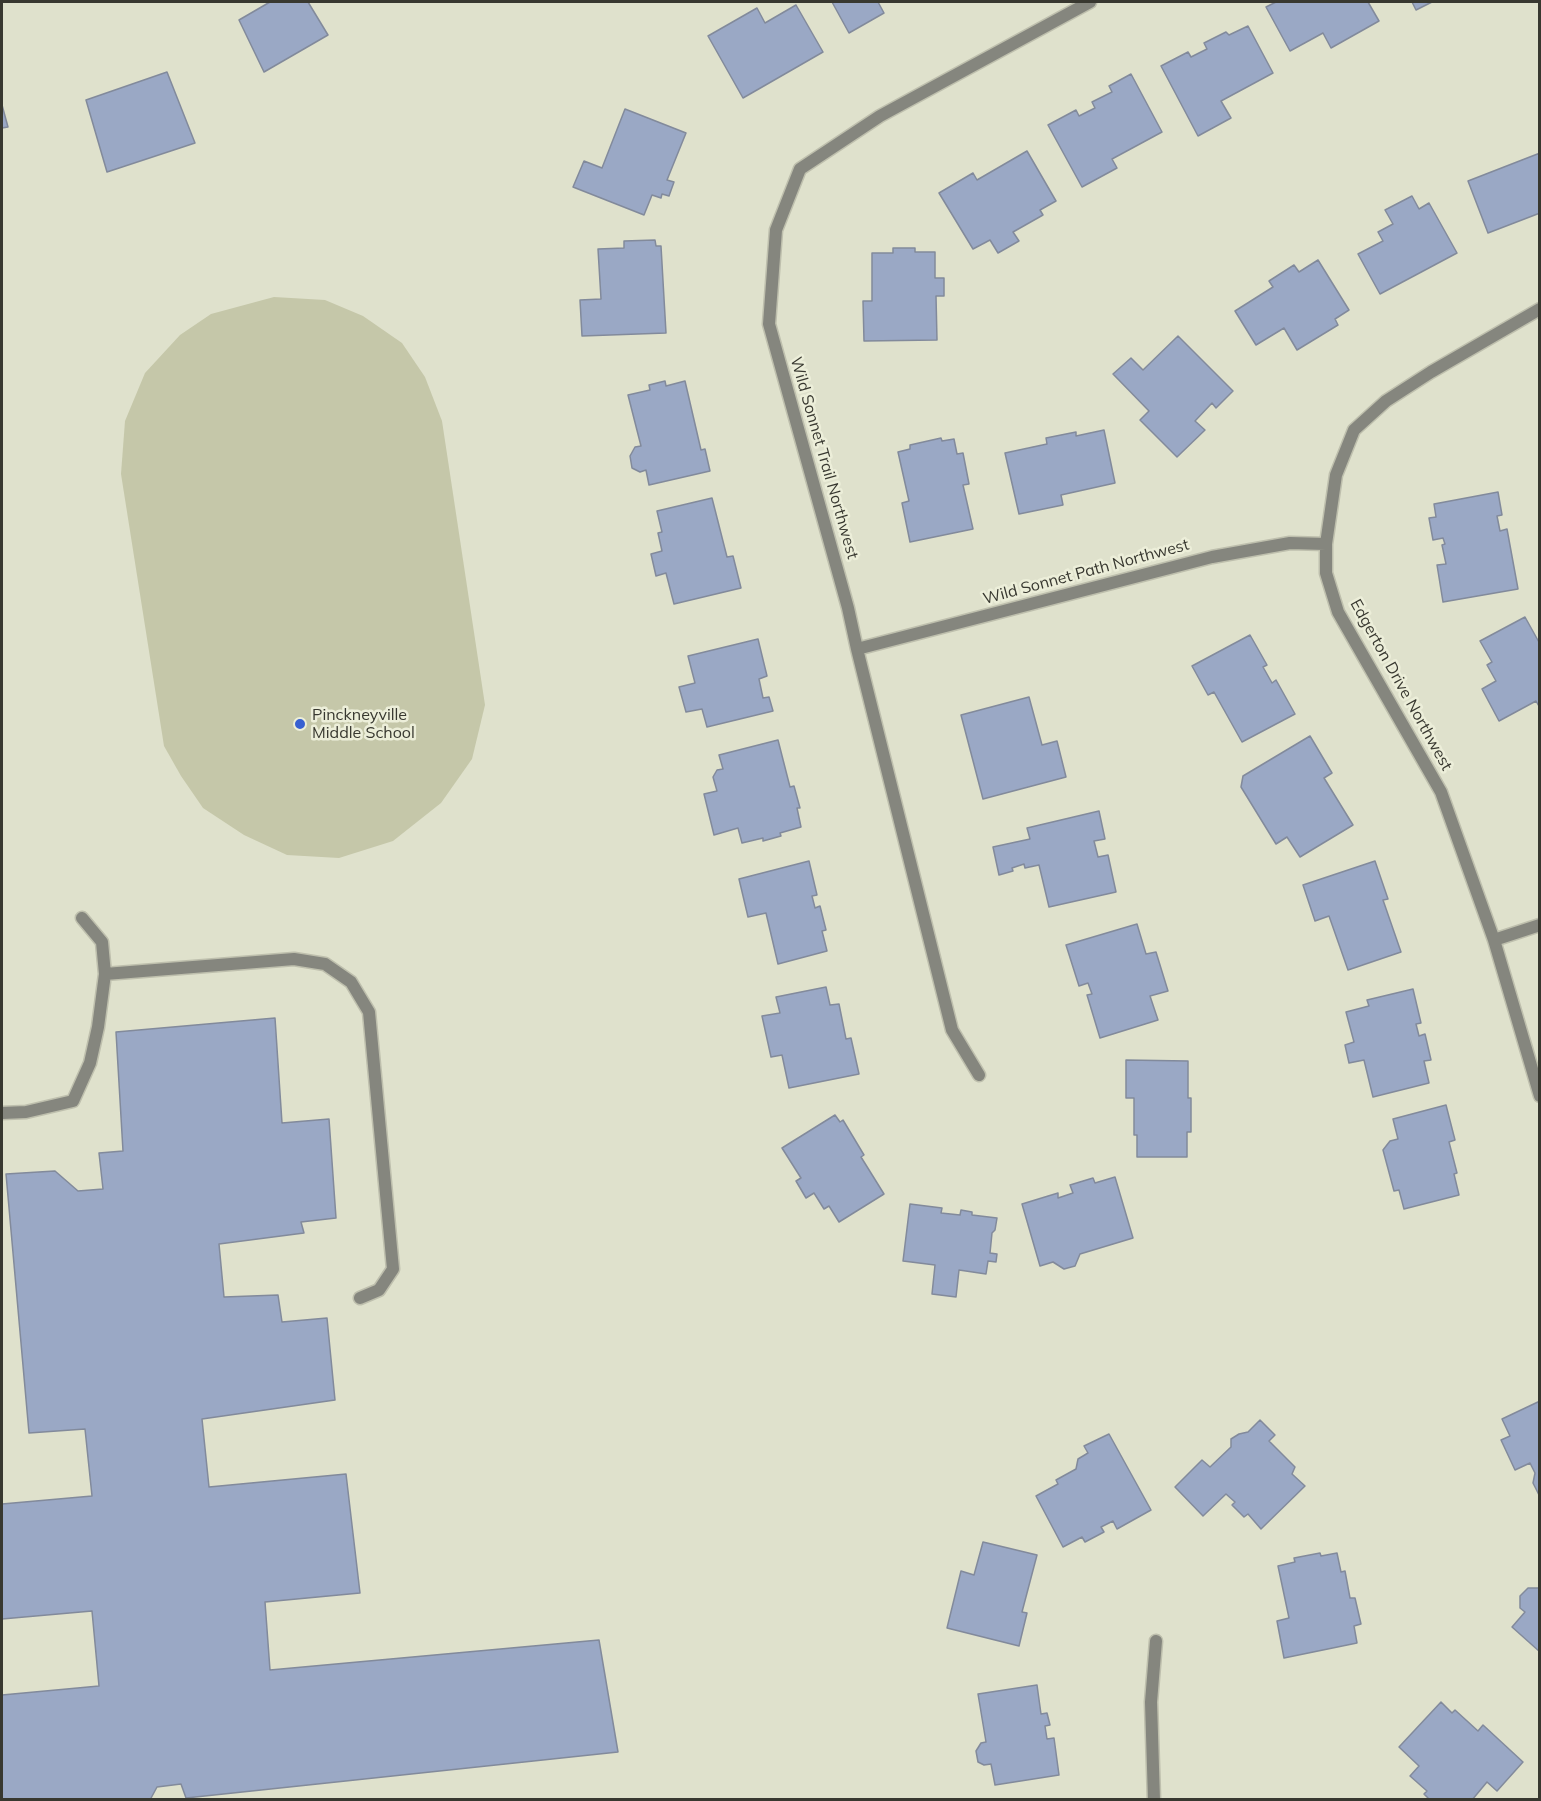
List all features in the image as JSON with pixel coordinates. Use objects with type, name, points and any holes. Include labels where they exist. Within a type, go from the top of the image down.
[{"type":"street","name":"Wild Sonnet Trail Northwest","points":[[979,1075],[952,1030],[848,608],[769,324],[776,230],[800,170],[880,116],[1090,2]]},
{"type":"street","name":"Edgerton Drive Northwest","points":[[1539,309],[1386,401],[1354,430],[1336,475],[1326,544],[1326,573],[1338,612],[1442,792],[1494,940],[1539,1096]]},
{"type":"street","name":"Wild Sonnet Path Northwest","points":[[857,649],[1212,557],[1290,543],[1326,544]]},
{"type":"street","points":[[2,1113],[26,1112],[73,1101],[90,1063],[98,1027],[105,974],[102,942],[82,918]]},
{"type":"street","points":[[1494,940],[1539,925]]},
{"type":"street","points":[[105,974],[294,959],[324,964],[351,982],[369,1012],[393,1269],[379,1290],[360,1298]]},
{"type":"street","points":[[1154,1800],[1150,1702],[1156,1641]]},
{"type":"green space","points":[[274,297],[325,300],[363,316],[402,343],[425,377],[442,421],[485,705],[472,759],[441,803],[393,841],[339,858],[287,855],[244,835],[203,808],[181,776],[164,746],[121,474],[125,421],[145,373],[180,335],[211,314]]},
{"type":"building","points":[[270,2],[308,2],[328,35],[264,72],[239,20]]},
{"type":"building","points":[[832,2],[878,2],[884,13],[849,33]]},
{"type":"building","points":[[1276,2],[1368,2],[1379,21],[1331,48],[1323,33],[1290,51],[1266,7]]},
{"type":"building","points":[[1412,2],[1432,2],[1416,10]]},
{"type":"building","points":[[796,5],[823,52],[743,98],[708,36],[757,8],[765,23]]},
{"type":"building","points":[[1248,26],[1273,73],[1221,101],[1231,118],[1198,136],[1161,66],[1188,52],[1191,57],[1207,49],[1204,43],[1226,32],[1229,35]]},
{"type":"building","points":[[167,72],[195,143],[107,172],[86,100]]},
{"type":"building","points":[[1131,74],[1162,132],[1112,159],[1117,168],[1082,187],[1048,125],[1076,110],[1079,116],[1095,108],[1092,102],[1112,92],[1109,86]]},
{"type":"building","points":[[2,105],[8,127],[2,128]]},
{"type":"building","points":[[625,109],[686,133],[667,180],[674,182],[669,196],[662,194],[661,198],[652,195],[644,215],[573,187],[584,161],[602,168]]},
{"type":"building","points":[[1027,151],[1056,201],[1040,210],[1043,215],[1013,232],[1019,241],[998,253],[990,240],[973,249],[939,193],[973,173],[977,180]]},
{"type":"building","points":[[1540,153],[1540,213],[1488,233],[1468,181]]},
{"type":"building","points":[[1412,196],[1419,209],[1429,203],[1457,253],[1380,294],[1358,254],[1383,241],[1378,232],[1393,224],[1385,210]]},
{"type":"building","points":[[655,240],[656,246],[661,246],[666,333],[582,336],[580,300],[601,299],[598,249],[624,248],[624,241]]},
{"type":"building","points":[[893,248],[915,248],[915,252],[935,252],[935,278],[944,278],[944,296],[936,296],[937,340],[864,341],[863,301],[872,301],[872,253],[893,253]]},
{"type":"building","points":[[1318,260],[1349,310],[1335,319],[1338,325],[1297,350],[1284,328],[1256,345],[1235,311],[1273,287],[1269,281],[1294,265],[1299,272]]},
{"type":"building","points":[[1178,336],[1233,391],[1216,408],[1212,403],[1195,421],[1205,430],[1177,457],[1140,420],[1149,411],[1113,374],[1131,358],[1143,370]]},
{"type":"building","points":[[665,381],[666,386],[685,381],[701,450],[705,449],[710,471],[649,485],[646,470],[640,472],[632,468],[630,456],[635,447],[641,446],[628,395],[650,390],[649,385]]},
{"type":"building","points":[[1104,430],[1115,483],[1061,495],[1063,505],[1019,514],[1005,453],[1047,444],[1046,438],[1076,432],[1076,436]]},
{"type":"building","points":[[941,438],[942,441],[954,439],[957,454],[963,453],[969,484],[963,485],[973,529],[910,542],[902,503],[909,501],[898,452],[910,449],[910,445]]},
{"type":"building","points":[[1498,492],[1502,515],[1497,516],[1500,531],[1507,529],[1518,589],[1443,602],[1437,565],[1446,564],[1442,545],[1445,544],[1443,538],[1433,540],[1429,518],[1436,517],[1434,504]]},
{"type":"building","points":[[712,498],[727,557],[733,556],[741,588],[674,604],[666,573],[656,576],[651,554],[662,551],[658,533],[662,532],[657,511]]},
{"type":"building","points":[[1525,617],[1540,644],[1540,708],[1536,701],[1499,721],[1482,689],[1496,681],[1487,665],[1492,662],[1480,641]]},
{"type":"building","points":[[1250,635],[1267,665],[1263,667],[1272,683],[1276,680],[1295,714],[1242,742],[1214,692],[1208,695],[1192,666]]},
{"type":"building","points":[[758,639],[767,676],[759,679],[763,698],[769,697],[773,711],[707,727],[702,709],[686,712],[679,687],[695,683],[688,656]]},
{"type":"building","points":[[1029,697],[1042,745],[1057,741],[1066,777],[983,799],[961,715]]},
{"type":"building","points":[[1310,736],[1332,773],[1324,778],[1353,825],[1300,857],[1287,837],[1276,844],[1241,787],[1243,776]]},
{"type":"building","points":[[778,740],[790,787],[794,786],[800,808],[797,808],[801,827],[763,841],[763,838],[742,843],[738,828],[714,835],[704,794],[717,791],[713,777],[717,770],[723,769],[719,755]]},
{"type":"building","points":[[1099,811],[1105,839],[1094,841],[1098,857],[1108,855],[1116,892],[1049,907],[1039,865],[1025,868],[1024,864],[1012,868],[1013,871],[999,875],[993,847],[1030,839],[1027,828]]},
{"type":"building","points":[[809,861],[817,895],[812,896],[815,908],[820,906],[826,930],[822,931],[827,951],[778,964],[766,913],[748,917],[739,879]]},
{"type":"building","points":[[1375,861],[1388,899],[1383,900],[1401,952],[1348,970],[1329,916],[1315,921],[1303,885]]},
{"type":"building","points":[[1137,924],[1146,954],[1156,952],[1168,991],[1150,996],[1158,1020],[1100,1038],[1087,995],[1092,994],[1088,983],[1079,986],[1066,945]]},
{"type":"building","points":[[826,987],[830,1005],[839,1004],[846,1039],[851,1038],[859,1074],[789,1088],[782,1055],[771,1057],[762,1016],[780,1013],[776,997]]},
{"type":"building","points":[[1413,989],[1421,1023],[1416,1024],[1419,1036],[1425,1034],[1431,1060],[1424,1061],[1429,1083],[1373,1097],[1364,1060],[1349,1063],[1345,1045],[1354,1042],[1346,1012],[1369,1006],[1367,1000]]},
{"type":"building","points":[[275,1018],[282,1123],[329,1119],[336,1218],[301,1222],[304,1233],[219,1244],[224,1297],[278,1295],[282,1322],[327,1318],[335,1400],[202,1419],[209,1487],[346,1474],[360,1593],[265,1602],[270,1670],[599,1640],[618,1752],[186,1798],[181,1784],[157,1787],[150,1800],[2,1800],[2,1695],[99,1686],[92,1611],[2,1619],[2,1504],[92,1496],[85,1429],[29,1433],[6,1174],[55,1171],[78,1191],[103,1189],[99,1153],[123,1151],[116,1032]]},
{"type":"building","points":[[1126,1060],[1188,1061],[1191,1132],[1187,1132],[1187,1157],[1137,1157],[1137,1135],[1134,1135],[1134,1098],[1126,1098]]},
{"type":"building","points":[[1446,1105],[1455,1140],[1449,1142],[1457,1173],[1454,1174],[1459,1195],[1404,1209],[1399,1190],[1394,1191],[1383,1150],[1390,1141],[1398,1139],[1393,1119]]},
{"type":"building","points":[[835,1115],[840,1122],[843,1120],[864,1155],[861,1157],[884,1194],[839,1222],[829,1206],[824,1209],[814,1193],[806,1198],[796,1181],[801,1178],[782,1148]]},
{"type":"building","points":[[1115,1177],[1133,1238],[1080,1254],[1075,1266],[1064,1269],[1053,1262],[1040,1266],[1022,1204],[1058,1193],[1058,1198],[1073,1193],[1070,1185],[1093,1178],[1095,1183]]},
{"type":"building","points":[[910,1204],[942,1208],[941,1213],[960,1215],[961,1210],[972,1212],[972,1215],[997,1218],[995,1230],[992,1233],[990,1253],[997,1254],[996,1262],[988,1261],[986,1274],[959,1270],[956,1297],[932,1294],[935,1265],[903,1261]]},
{"type":"building","points":[[1540,1401],[1540,1497],[1533,1483],[1535,1473],[1530,1463],[1515,1470],[1501,1440],[1510,1436],[1502,1419]]},
{"type":"building","points":[[1260,1420],[1275,1435],[1269,1441],[1295,1467],[1292,1474],[1305,1486],[1261,1529],[1248,1514],[1244,1517],[1232,1505],[1235,1502],[1226,1494],[1203,1516],[1175,1487],[1202,1460],[1210,1467],[1231,1447],[1231,1439],[1248,1432]]},
{"type":"building","points":[[1109,1434],[1151,1510],[1117,1529],[1113,1521],[1101,1527],[1104,1532],[1085,1542],[1082,1537],[1063,1547],[1036,1496],[1058,1484],[1056,1480],[1076,1469],[1078,1459],[1088,1453],[1084,1446]]},
{"type":"building","points":[[983,1542],[1037,1555],[1022,1612],[1027,1613],[1019,1646],[947,1628],[961,1571],[974,1575]]},
{"type":"building","points":[[1320,1553],[1321,1556],[1337,1553],[1341,1572],[1345,1571],[1350,1598],[1355,1598],[1361,1624],[1354,1626],[1357,1643],[1284,1658],[1277,1621],[1289,1618],[1278,1566],[1295,1562],[1294,1558]]},
{"type":"building","points":[[1528,1588],[1540,1588],[1540,1652],[1512,1627],[1525,1612],[1520,1608],[1520,1596]]},
{"type":"building","points":[[1037,1685],[1041,1714],[1047,1713],[1050,1725],[1045,1726],[1047,1739],[1054,1738],[1059,1775],[995,1785],[991,1764],[984,1765],[978,1762],[976,1751],[981,1743],[986,1742],[978,1694]]},
{"type":"building","points":[[1441,1702],[1452,1713],[1455,1710],[1478,1731],[1483,1725],[1523,1762],[1497,1791],[1487,1782],[1472,1800],[1430,1800],[1424,1794],[1427,1791],[1410,1776],[1419,1766],[1399,1747]]},
{"type":"place","name":"Pinckneyville Middle School","points":[[300,724]]}]
